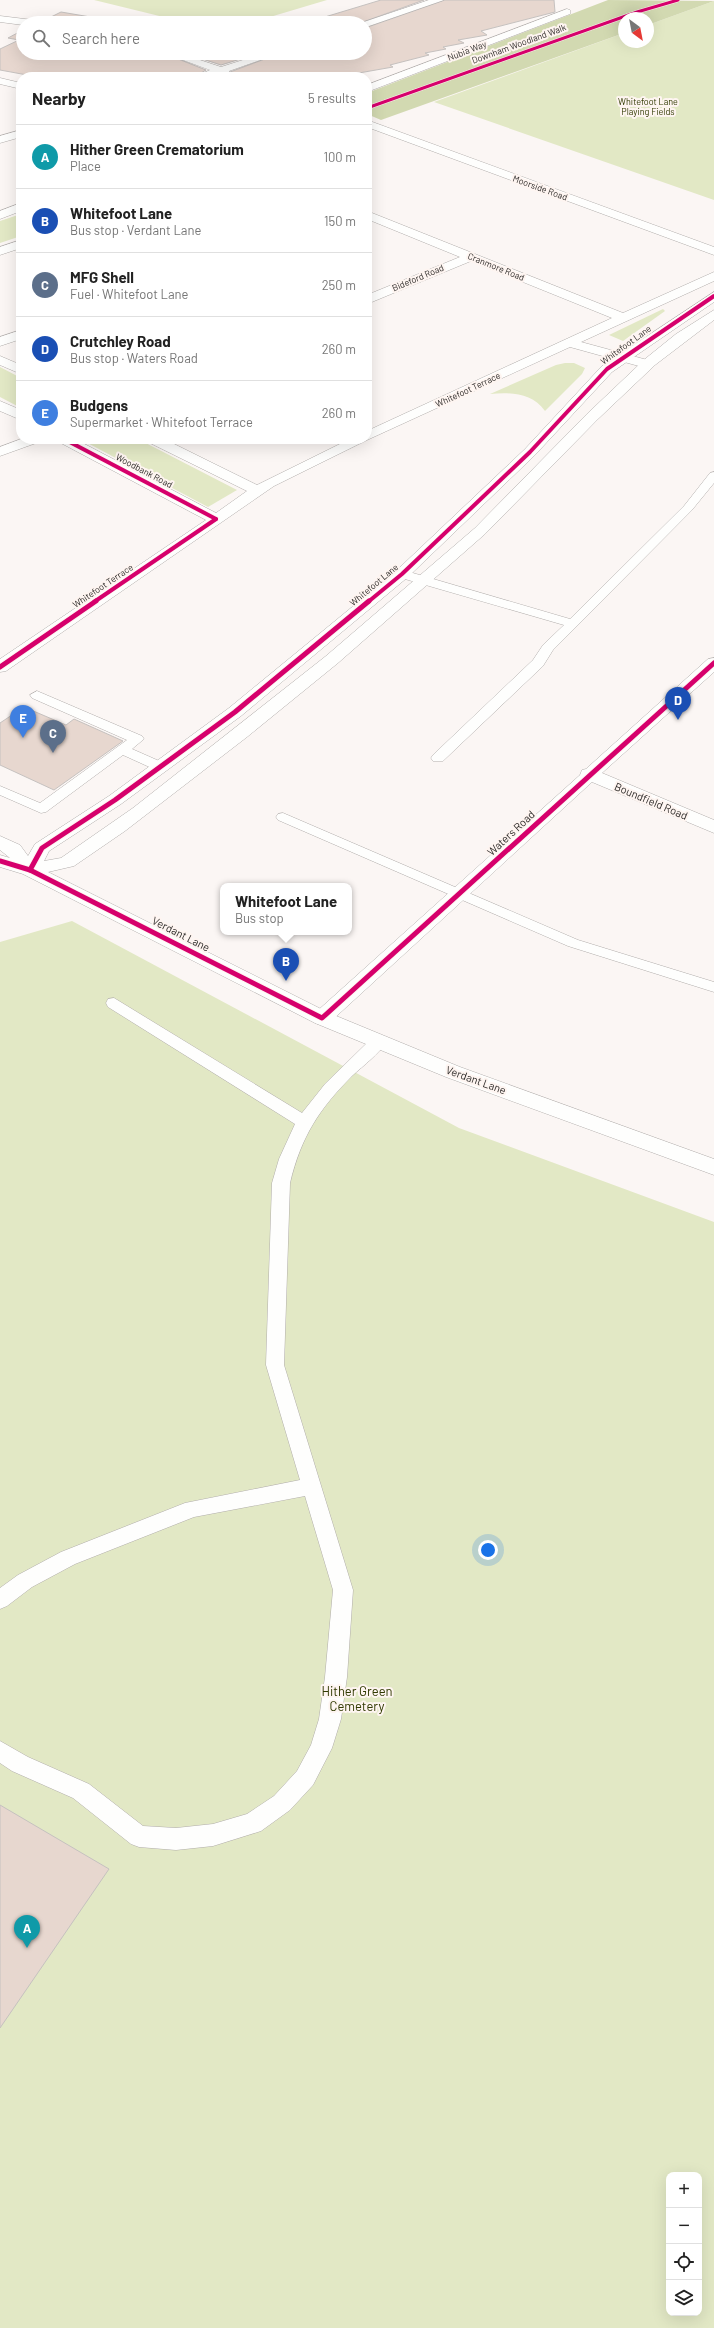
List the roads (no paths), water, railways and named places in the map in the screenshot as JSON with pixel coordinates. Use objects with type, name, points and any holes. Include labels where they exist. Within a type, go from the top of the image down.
[{"type":"street","points":[[372,22],[440,0]]},
{"type":"street","name":"Nubia Way","points":[[372,87],[567,12]]},
{"type":"street","points":[[0,19],[16,21]]},
{"type":"street","points":[[190,60],[226,72]]},
{"type":"street","points":[[215,72],[253,60]]},
{"type":"street","points":[[0,81],[16,85]]},
{"type":"street","name":"Moorside Road","points":[[372,125],[714,251]]},
{"type":"street","points":[[0,140],[16,135]]},
{"type":"street","points":[[0,215],[16,210]]},
{"type":"street","name":"Cranmore Road","points":[[372,217],[624,318]]},
{"type":"street","points":[[0,251],[16,246]]},
{"type":"street","name":"Bideford Road","points":[[372,298],[470,257]]},
{"type":"street","name":"Whitefoot Terrace","points":[[372,434],[714,276]]},
{"type":"street","name":"Whitefoot Lane","points":[[30,870],[42,848],[161,767],[235,712],[402,574],[530,452],[607,369],[714,296]]},
{"type":"street","points":[[0,861],[30,870],[68,862],[187,776],[290,694],[425,580],[481,529],[618,390],[646,364],[712,317]]},
{"type":"street","points":[[0,342],[16,336]]},
{"type":"street","points":[[569,343],[622,359],[646,364]]},
{"type":"street","points":[[0,360],[16,368]]},
{"type":"street","points":[[0,405],[16,413]]},
{"type":"street","points":[[0,452],[21,444]]},
{"type":"street","name":"Woodbank Road","points":[[74,444],[216,519]]},
{"type":"street","points":[[164,444],[245,486],[258,490]]},
{"type":"street","name":"Whitefoot Terrace","points":[[0,667],[258,490],[351,444]]},
{"type":"street","name":"Waters Road","points":[[322,1018],[461,894],[588,774],[714,663]]},
{"type":"street","name":"Boundfield Road","points":[[588,774],[714,827]]},
{"type":"street","points":[[0,842],[13,850],[30,870]]},
{"type":"street","name":"Verdant Lane","points":[[30,870],[322,1018],[453,1072],[714,1167]]},
{"type":"lane","points":[[438,758],[538,663],[548,648],[688,508],[714,475]]},
{"type":"lane","points":[[402,574],[573,624]]},
{"type":"lane","points":[[0,790],[41,809],[138,739],[37,695]]},
{"type":"lane","points":[[122,750],[161,767]]},
{"type":"lane","points":[[283,816],[573,943],[714,987]]},
{"type":"lane","points":[[114,1003],[303,1121]]},
{"type":"lane","points":[[0,1751],[20,1764],[81,1791],[139,1836],[176,1839],[213,1835],[253,1823],[282,1803],[305,1778],[321,1748],[330,1719],[336,1677],[343,1590],[313,1486],[275,1365],[281,1183],[285,1163],[303,1121],[330,1088],[379,1041]]},
{"type":"lane","points":[[0,1600],[25,1581],[68,1558],[192,1510],[313,1486]]},
{"type":"place","name":"Crutchley Road","points":[[678,720]]},
{"type":"place","name":"Budgens","points":[[23,738]]},
{"type":"place","name":"MFG Shell","points":[[53,753]]},
{"type":"place","name":"Whitefoot Lane","points":[[286,981]]},
{"type":"place","name":"Hither Green Crematorium","points":[[27,1948]]},
{"type":"park label","name":"Whitefoot Lane Playing Fields","points":[[648,108]]},
{"type":"park label","name":"Hither Green Cemetery","points":[[357,1698]]}]
